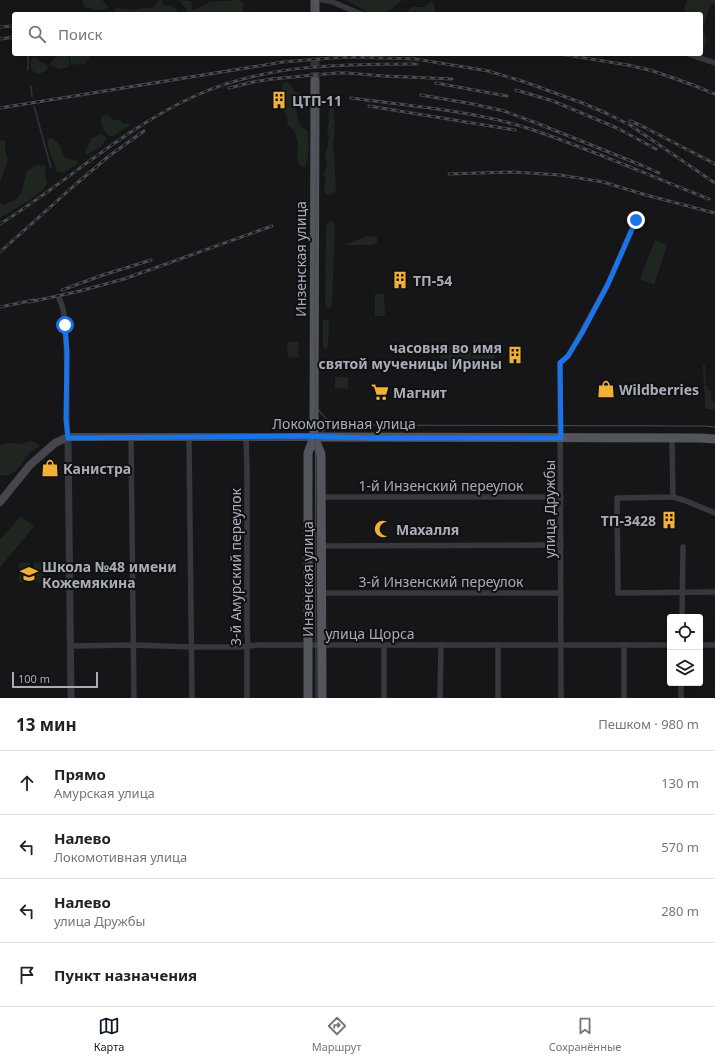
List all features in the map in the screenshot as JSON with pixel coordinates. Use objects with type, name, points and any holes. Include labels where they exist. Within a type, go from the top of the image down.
[{"type":"main road","points":[[315,0],[315,12]]},
{"type":"main road","name":"Инзенская улица","points":[[308,698],[308,453],[314,437],[315,81]]},
{"type":"main road","name":"Инзенская улица","points":[[314,437],[321,454],[322,698]]},
{"type":"main road","name":"Локомотивная улица","points":[[0,502],[30,465],[55,443],[68,438],[314,437],[715,439]]},
{"type":"street","points":[[322,0],[330,1],[356,12]]},
{"type":"street","points":[[694,56],[715,63]]},
{"type":"street","name":"улица Дружбы","points":[[561,698],[560,363],[568,356],[585,328],[608,284],[636,220]]},
{"type":"street","points":[[59,298],[65,315],[67,352],[66,420],[68,438],[71,698]]},
{"type":"street","points":[[131,437],[134,698]]},
{"type":"street","points":[[189,437],[192,698]]},
{"type":"street","name":"3-й Амурский переулок","points":[[246,437],[247,698]]},
{"type":"street","points":[[672,438],[674,497]]},
{"type":"street","name":"1-й Инзенский переулок","points":[[321,497],[561,497]]},
{"type":"street","points":[[715,513],[686,500],[674,497],[617,498],[618,593],[715,592]]},
{"type":"street","points":[[321,546],[561,544]]},
{"type":"street","points":[[682,614],[683,547]]},
{"type":"street","name":"3-й Инзенский переулок","points":[[321,593],[561,593]]},
{"type":"street","name":"улица Щорса","points":[[70,646],[134,645],[240,647],[308,645],[667,645]]},
{"type":"street","points":[[384,645],[384,698]]},
{"type":"street","points":[[440,698],[441,645]]},
{"type":"street","points":[[498,645],[498,698]]},
{"type":"street","points":[[624,645],[624,698]]},
{"type":"street","points":[[703,646],[715,645]]},
{"type":"street","points":[[681,698],[682,686]]},
{"type":"shaded area","points":[[82,0],[102,0],[108,8],[99,10],[84,7]]},
{"type":"shaded area","points":[[159,0],[162,0],[165,5],[172,6],[179,12],[116,12],[113,10],[118,8],[133,10],[153,8]]},
{"type":"shaded area","points":[[239,0],[244,4],[243,12],[186,12],[187,10],[179,1],[190,1],[192,4],[191,8],[193,10],[209,2]]},
{"type":"shaded area","points":[[346,0],[402,0],[386,12],[365,11]]},
{"type":"shaded area","points":[[687,0],[715,0],[715,4],[710,5],[703,28],[703,12],[686,12],[684,9]]},
{"type":"shaded area","points":[[429,3],[434,3],[436,12],[406,12],[412,7],[424,7]]},
{"type":"shaded area","points":[[703,28],[707,40],[703,52]]},
{"type":"shaded area","points":[[57,56],[68,56],[69,67],[60,69],[50,65],[50,63]]},
{"type":"shaded area","points":[[68,56],[90,57],[84,65],[72,65]]},
{"type":"shaded area","points":[[33,57],[47,65],[48,67],[45,71],[37,74],[33,71],[31,64]]},
{"type":"shaded area","points":[[285,82],[290,84],[295,92],[300,93],[303,98],[304,104],[301,105],[295,102],[293,105],[300,125],[308,132],[308,158],[305,166],[303,167],[297,162],[297,139],[294,131],[287,124],[288,119],[282,107],[286,106],[282,92],[283,84]]},
{"type":"shaded area","points":[[331,101],[334,104],[335,128],[333,142],[336,187],[335,192],[331,195],[327,195],[324,192],[326,180],[324,175],[327,163],[325,155],[328,146],[329,136],[327,129]]},
{"type":"shaded area","points":[[108,115],[113,120],[120,120],[124,124],[128,123],[129,126],[113,136],[109,136],[101,124],[101,117]]},
{"type":"shaded area","points":[[101,134],[106,137],[106,139],[101,147],[86,155],[85,151],[92,138]]},
{"type":"shaded area","points":[[51,138],[58,143],[64,157],[78,162],[77,165],[64,172],[57,172],[48,146],[48,140]]},
{"type":"shaded area","points":[[0,141],[5,141],[5,150],[8,160],[0,182]]},
{"type":"shaded area","points":[[37,165],[44,165],[46,168],[45,175],[47,183],[44,189],[0,218],[0,203],[3,205],[15,200],[21,193],[27,171]]},
{"type":"shaded area","points":[[329,221],[333,222],[335,226],[332,304],[329,308],[326,307],[325,304],[326,226]]},
{"type":"shaded area","points":[[367,236],[377,237],[377,243],[372,245],[344,245]]},
{"type":"shaded area","points":[[655,240],[667,245],[654,285],[640,279]]},
{"type":"shaded area","points":[[375,294],[384,294],[385,316],[375,316]]},
{"type":"shaded area","points":[[326,319],[329,321],[328,347],[327,349],[324,349],[323,321]]},
{"type":"shaded area","points":[[287,342],[298,342],[299,357],[288,358]]},
{"type":"shaded area","points":[[443,346],[470,347],[471,367],[441,367],[440,349]]},
{"type":"shaded area","points":[[472,347],[495,348],[495,368],[472,368]]},
{"type":"shaded area","points":[[703,365],[705,365],[706,386],[708,386],[709,391],[713,391],[711,394],[711,399],[715,403],[715,409],[705,408]]},
{"type":"shaded area","points":[[336,377],[348,377],[348,389],[335,388]]},
{"type":"shaded area","points":[[31,441],[39,445],[39,447],[33,450],[11,474],[0,475],[0,445],[9,443],[20,444]]},
{"type":"shaded area","points":[[21,516],[34,527],[0,567],[0,540]]},
{"type":"shaded area","points":[[34,562],[43,562],[43,582],[34,582]]},
{"type":"shaded area","points":[[19,563],[30,563],[30,582],[19,582]]},
{"type":"waterway","points":[[28,56],[28,70]]},
{"type":"waterway","points":[[31,86],[32,97]]},
{"type":"waterway","points":[[34,106],[51,168]]},
{"type":"tunnel","points":[[315,56],[315,81]]},
{"type":"tram line","points":[[313,0],[313,12]]},
{"type":"tram line","points":[[316,698],[315,282],[317,81]]},
{"type":"tram line","points":[[316,405],[325,418],[339,427]]},
{"type":"tram line","points":[[315,441],[319,434],[331,427],[339,425],[715,427]]},
{"type":"railway","points":[[0,27],[12,26]]},
{"type":"railway","points":[[0,39],[12,37]]},
{"type":"railway","points":[[572,56],[628,65],[653,71],[715,94]]},
{"type":"railway","points":[[0,108],[283,62],[352,57],[416,59],[488,71],[525,82],[585,104],[630,125],[715,183]]},
{"type":"railway","points":[[0,224],[145,123],[197,95],[223,85],[250,77],[305,68],[361,64],[417,64]]},
{"type":"railway","points":[[229,88],[272,79],[336,73],[452,79]]},
{"type":"railway","points":[[436,83],[507,96]]},
{"type":"railway","points":[[516,90],[553,101],[617,128],[656,149]]},
{"type":"railway","points":[[421,95],[504,111],[659,173]]},
{"type":"railway","points":[[351,98],[440,109],[506,122],[573,144],[709,199]]},
{"type":"railway","points":[[369,106],[515,130]]},
{"type":"railway","points":[[630,121],[715,164]]},
{"type":"railway","points":[[0,252],[109,156],[144,131]]},
{"type":"railway","points":[[449,174],[514,172],[560,175],[603,182],[715,213]]},
{"type":"railway","points":[[29,302],[76,292],[124,279],[272,226]]},
{"type":"railway","points":[[62,290],[151,260]]},
{"type":"railway","points":[[0,307],[34,300]]},
{"type":"place","name":"ЦТП-11","points":[[279,100]]},
{"type":"place","name":"ТП-54","points":[[400,280]]},
{"type":"place","name":"часовня во имя святой мученицы Ирины","points":[[515,355]]},
{"type":"place","name":"Wildberries","points":[[606,389]]},
{"type":"place","name":"Магнит","points":[[380,392]]},
{"type":"place","name":"Канистра","points":[[50,468]]},
{"type":"place","name":"ТП-3428","points":[[669,520]]},
{"type":"place","name":"Махалля","points":[[383,529]]},
{"type":"place","name":"Школа №48 имени Кожемякина","points":[[29,574]]},
{"type":"route","points":[[65,325],[67,352],[66,420],[68,438],[300,436],[372,438],[561,438],[560,363],[568,356],[582,333],[608,284],[636,220]]}]
